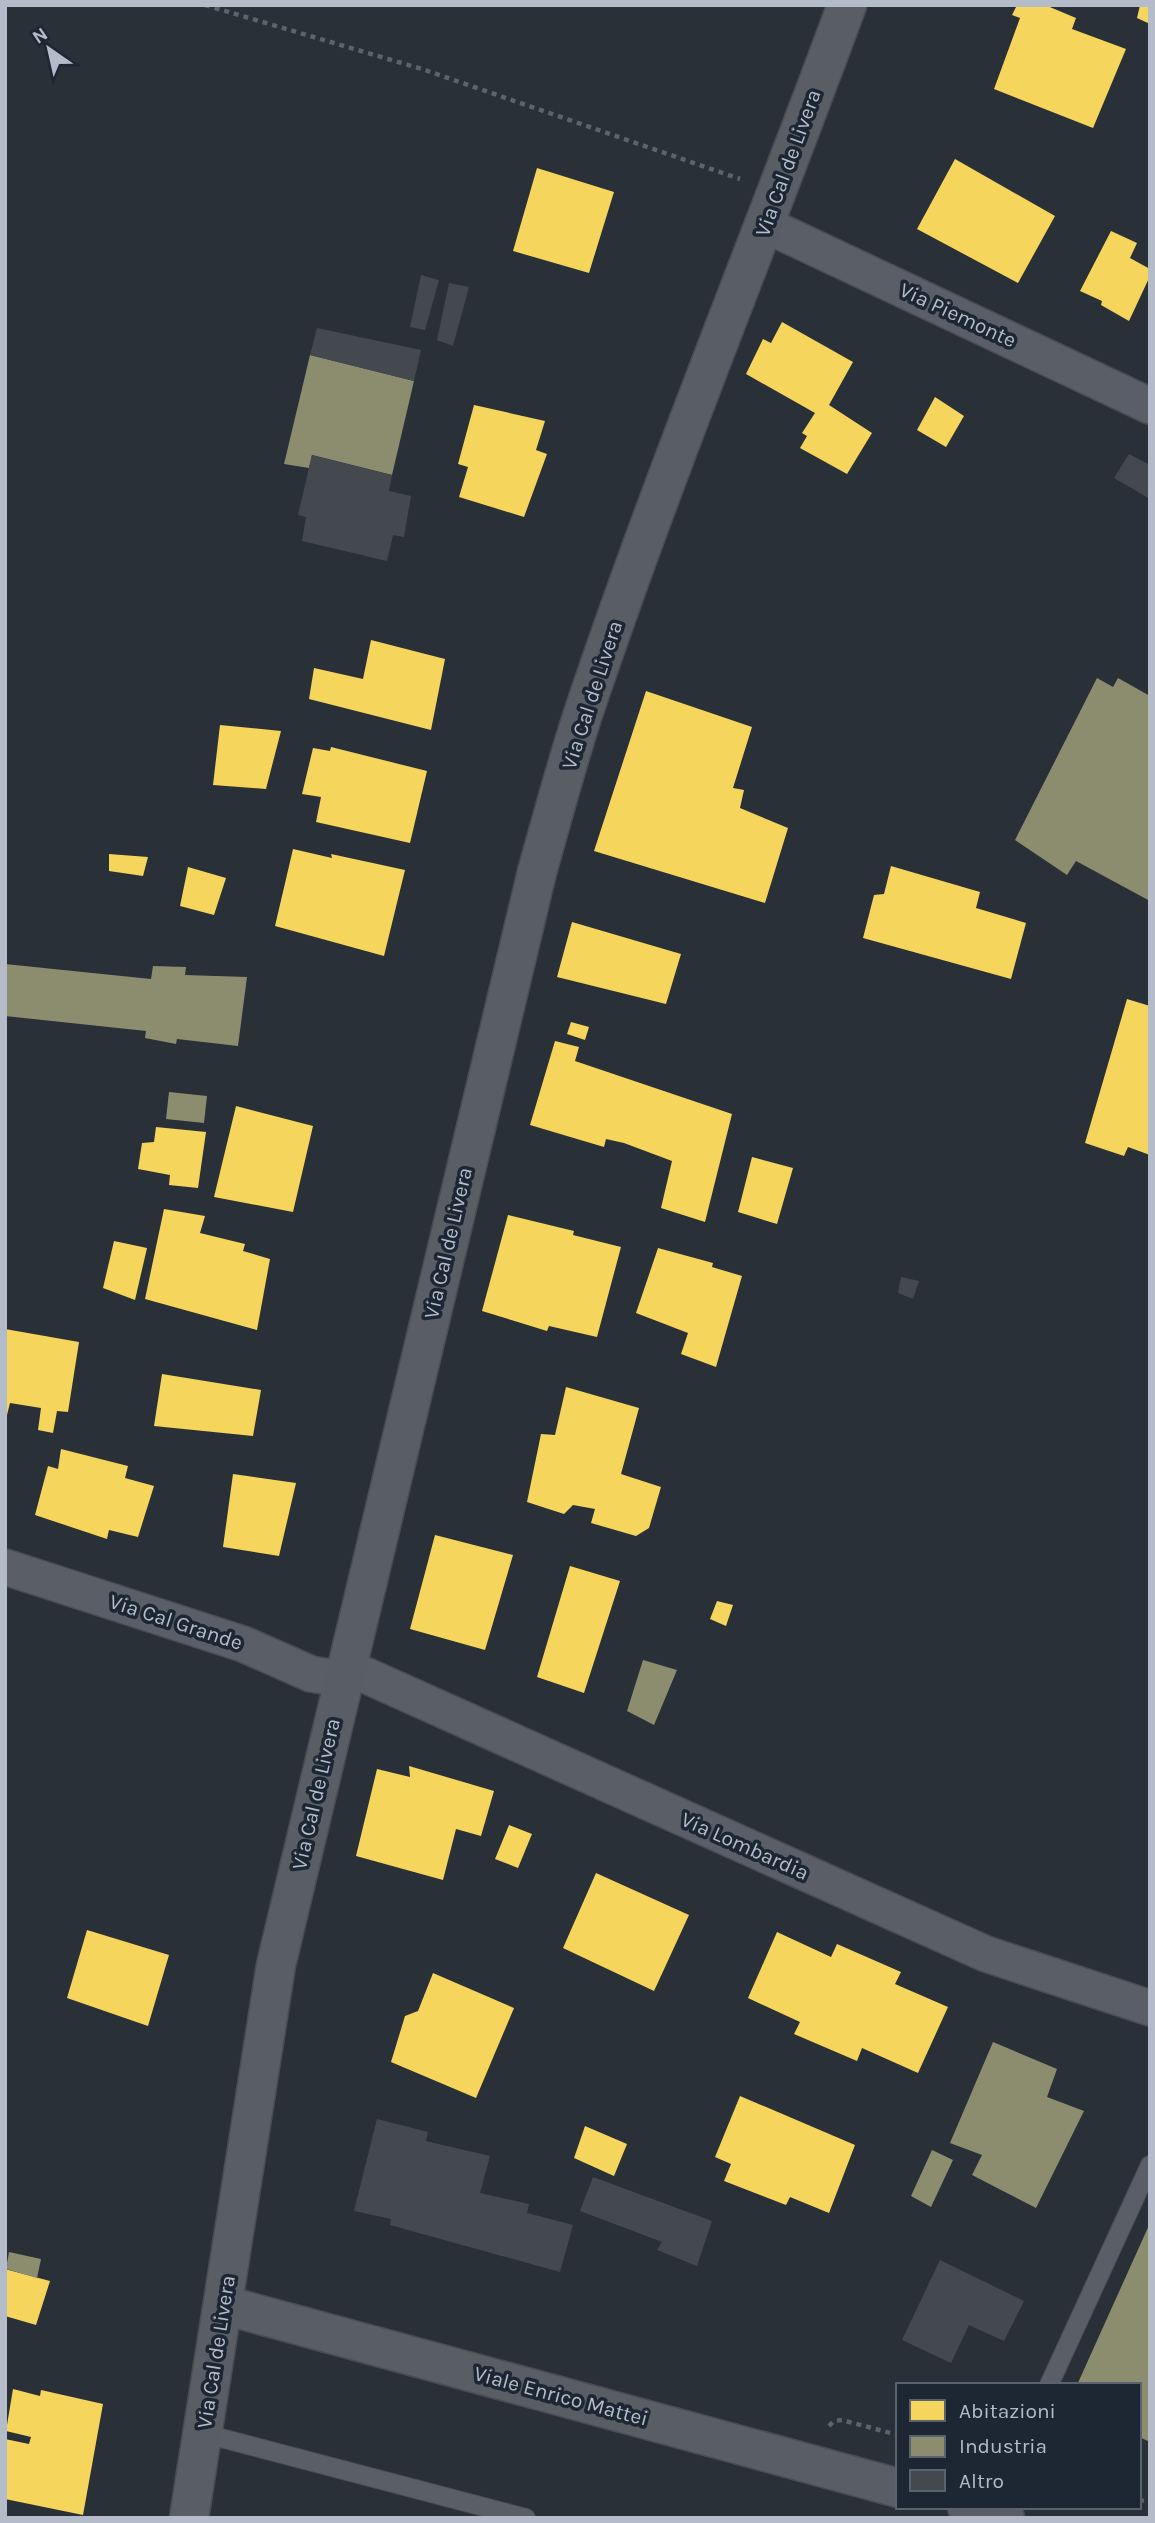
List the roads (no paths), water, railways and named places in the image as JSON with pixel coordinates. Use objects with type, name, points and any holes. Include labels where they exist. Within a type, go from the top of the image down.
[{"type":"street","name":"Via Cal de Livera","points":[[189,2518],[276,1965],[537,872],[582,718],[617,617],[680,442],[766,225],[847,5]]},
{"type":"street","name":"Via Piemonte","points":[[766,225],[1150,406]]},
{"type":"street","name":"Via Cal Grande","points":[[5,1567],[243,1644],[311,1674],[329,1677],[344,1673]]},
{"type":"street","name":"Via Lombardia","points":[[344,1673],[365,1675],[986,1954],[1150,2008]]},
{"type":"street","name":"Viale Enrico Mattei","points":[[224,2305],[896,2487]]},
{"type":"lane","points":[[1050,2383],[1150,2165]]},
{"type":"lane","points":[[202,2433],[526,2518]]}]
